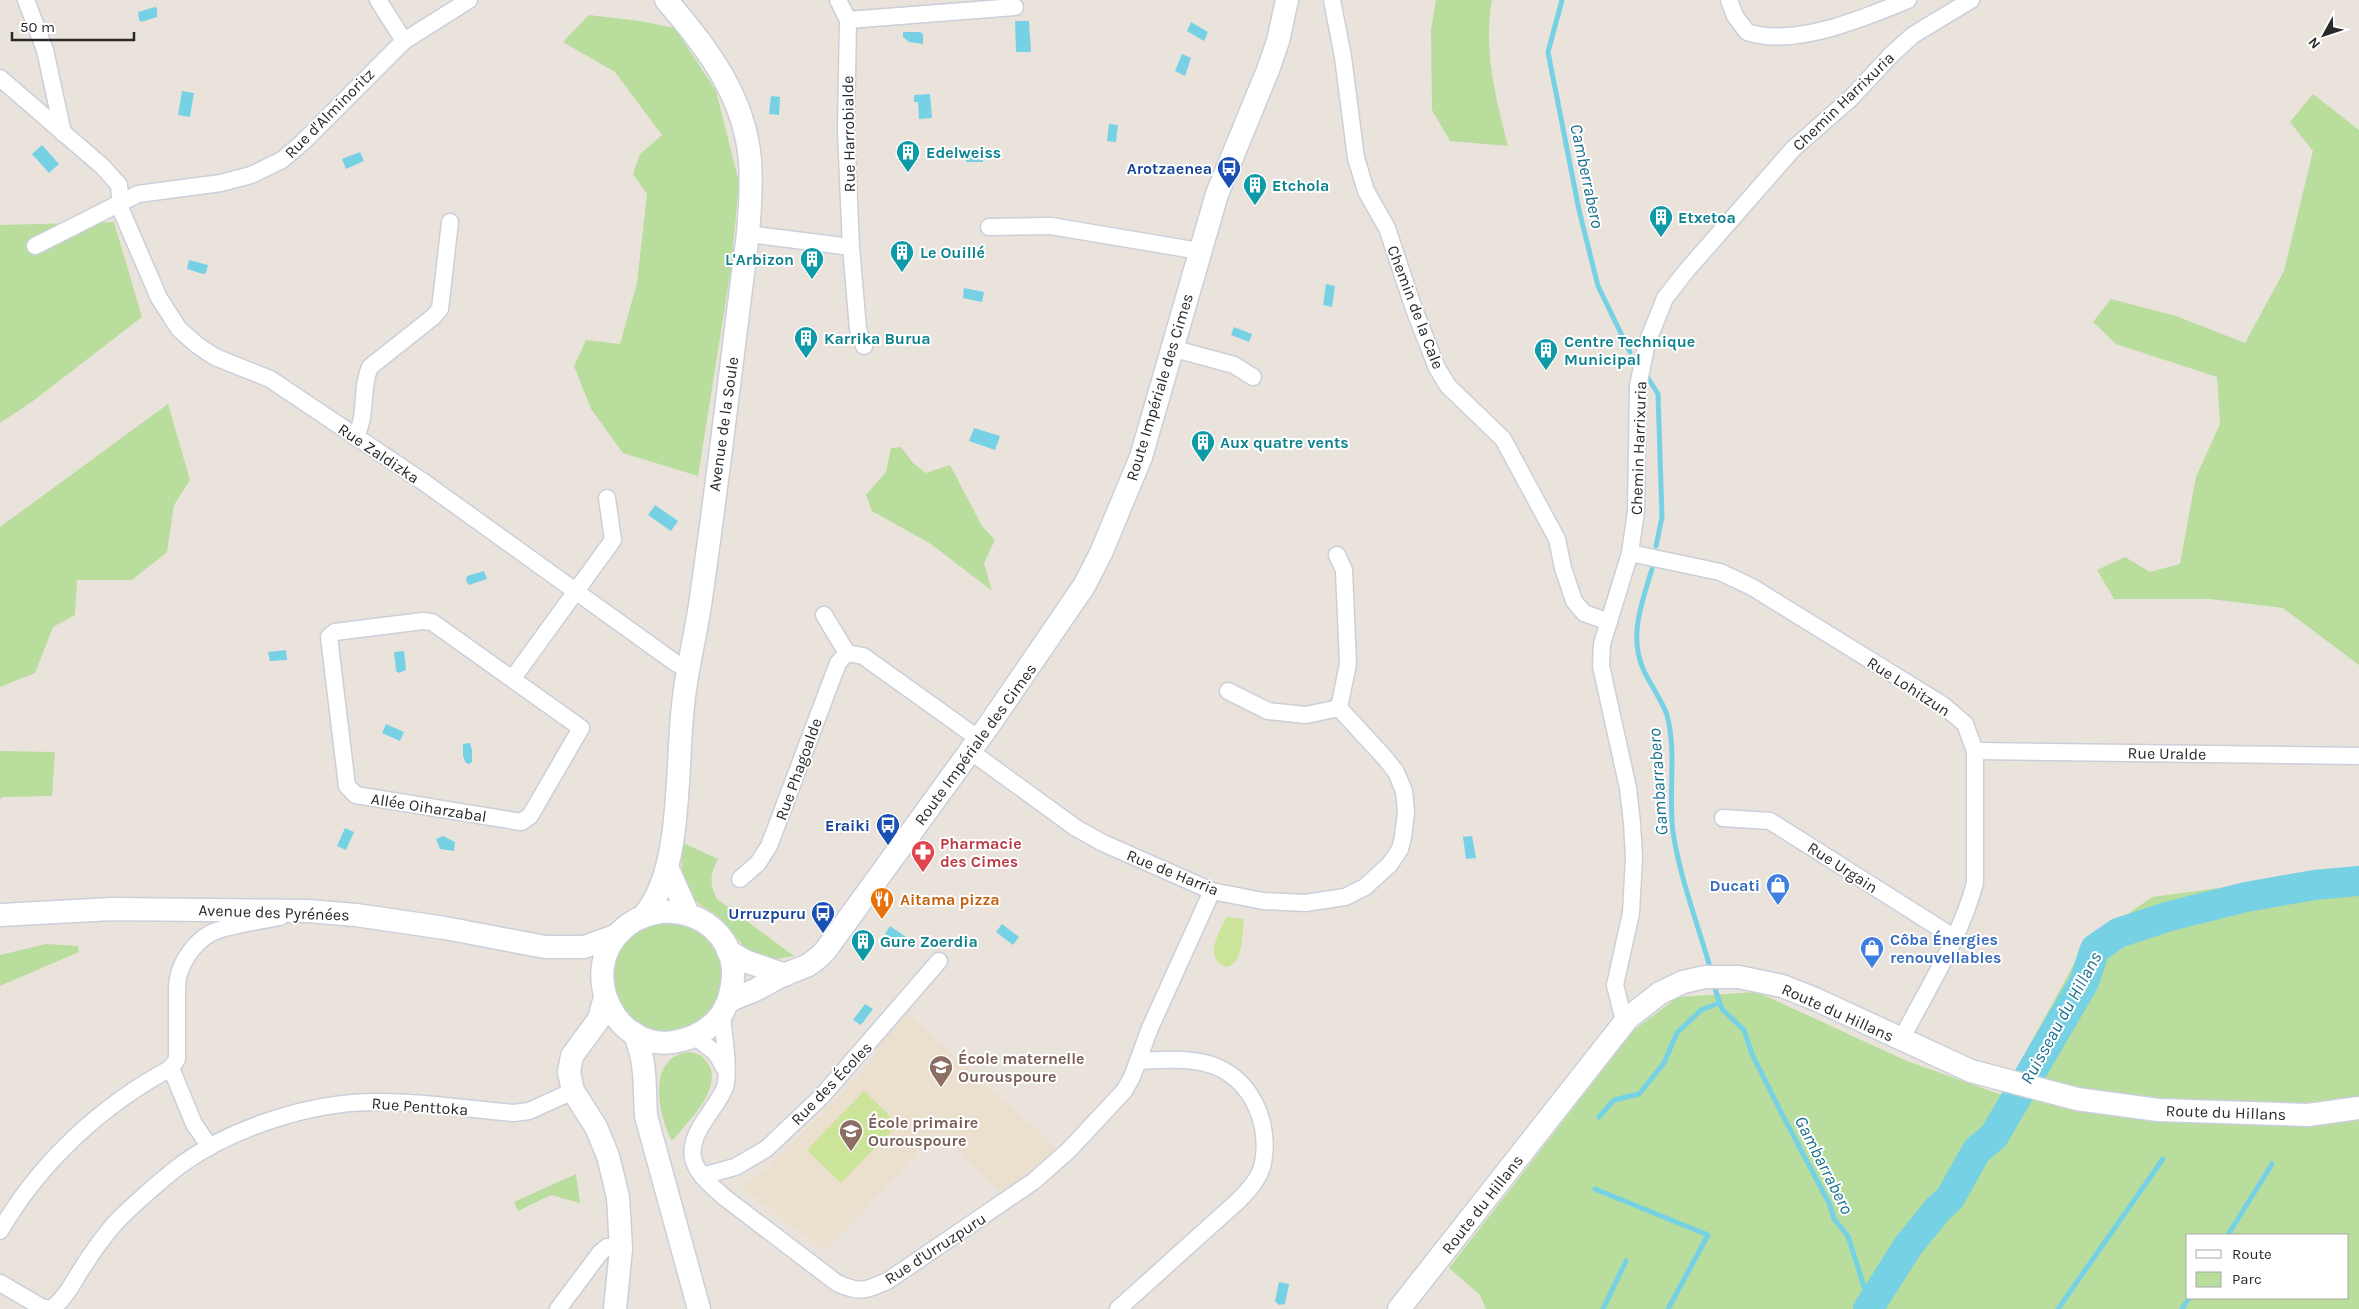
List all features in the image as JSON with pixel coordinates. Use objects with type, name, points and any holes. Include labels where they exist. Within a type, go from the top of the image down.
[{"type":"street","points":[[26,0],[46,50],[63,133]]},
{"type":"street","points":[[378,0],[404,41]]},
{"type":"street","name":"Rue d'Alminoritz","points":[[35,246],[138,194],[221,183],[251,175],[282,160],[303,142],[404,41],[469,0]]},
{"type":"street","name":"Avenue de la Soule","points":[[645,914],[654,904],[668,869],[688,666],[700,606],[748,234],[751,192],[750,160],[746,132],[733,95],[715,62],[692,30],[666,0]]},
{"type":"street","name":"Rue Harrobialde","points":[[838,0],[848,20],[846,131],[851,247],[858,329],[864,346]]},
{"type":"street","name":"Route Impériale des Cimes","points":[[725,1008],[785,975],[810,965],[825,951],[974,745],[1084,586],[1101,553],[1141,457],[1217,194],[1278,40],[1287,0]]},
{"type":"street","name":"Chemin de la Cale","points":[[1332,0],[1343,57],[1356,158],[1366,191],[1387,228],[1414,309],[1437,368],[1448,386],[1503,439],[1557,540],[1563,568],[1574,601],[1584,613],[1609,622]]},
{"type":"street","points":[[1729,0],[1735,16],[1747,32],[1772,37],[1829,28],[1868,16],[1908,0]]},
{"type":"street","name":"Chemin Harrixuria","points":[[1628,1018],[1622,1013],[1615,985],[1631,913],[1634,848],[1628,788],[1601,666],[1602,644],[1630,553],[1636,511],[1638,386],[1647,343],[1666,298],[1688,270],[1793,150],[1850,99],[1906,42],[1947,6],[1971,0]]},
{"type":"street","points":[[848,20],[1015,7]]},
{"type":"street","name":"Rue Zaldizka","points":[[0,78],[103,167],[119,185],[121,210],[158,298],[179,330],[196,345],[215,358],[270,379],[425,483],[677,664],[688,666]]},
{"type":"street","points":[[355,437],[360,429],[366,375],[370,367],[433,317],[440,309],[450,222]]},
{"type":"street","points":[[989,227],[1051,226],[1199,252]]},
{"type":"street","points":[[748,234],[851,247]]},
{"type":"street","points":[[1172,348],[1234,365],[1253,377]]},
{"type":"street","points":[[513,678],[613,540],[607,498]]},
{"type":"street","name":"Rue Lohitzun","points":[[1630,553],[1720,572],[1752,587],[1942,705],[1964,724],[1975,751],[1974,883],[1970,901],[1955,938],[1901,1040]]},
{"type":"street","points":[[1228,691],[1268,711],[1306,715],[1339,708],[1348,664],[1344,570],[1337,555]]},
{"type":"street","points":[[824,615],[847,653],[863,656],[974,745]]},
{"type":"street","name":"Allée Oiharzabal","points":[[424,621],[432,622],[513,678],[582,728],[530,816],[520,822],[356,795],[347,786],[330,637],[335,632],[424,621]]},
{"type":"street","name":"Rue Phagoalde","points":[[740,879],[758,863],[769,846],[838,663],[847,653]]},
{"type":"street","name":"Rue de Harria","points":[[974,745],[1076,828],[1103,843],[1212,891],[1263,900],[1305,903],[1345,897],[1365,887],[1390,864],[1400,849],[1403,837],[1406,812],[1404,791],[1396,772],[1339,708]]},
{"type":"street","name":"Rue Uralde","points":[[1975,751],[2359,756]]},
{"type":"street","name":"Rue Urgain","points":[[1723,818],[1770,821],[1955,938]]},
{"type":"street","name":"Avenue de la Soule","points":[[668,869],[688,914]]},
{"type":"street","name":"Rue d'Urruzpuru","points":[[725,1008],[726,1085],[721,1096],[692,1140],[695,1166],[702,1176],[724,1197],[838,1283],[859,1291],[872,1288],[890,1280],[994,1210],[1057,1162],[1124,1091],[1132,1078],[1150,1028],[1212,891]]},
{"type":"street","name":"Avenue des Pyrénées","points":[[0,915],[121,909],[308,911],[356,915],[445,928],[545,947],[584,947],[615,936]]},
{"type":"street","points":[[0,1231],[44,1169],[81,1131],[127,1095],[171,1068],[177,1059],[178,975],[194,948],[213,932],[308,911]]},
{"type":"street","points":[[584,1041],[606,1033],[632,1032],[652,1041],[671,1043],[695,1037],[710,1027],[725,1008],[733,986],[733,968],[728,951],[718,935],[704,922],[688,914],[666,911],[645,914],[628,923],[615,936],[606,953],[602,972],[605,997],[615,1016],[632,1032],[642,1051],[646,1077],[644,1094],[646,1116],[699,1309]]},
{"type":"street","name":"Avenue des Pyrénées","points":[[545,947],[602,972]]},
{"type":"street","points":[[728,951],[744,961],[785,975]]},
{"type":"street","name":"Rue des Écoles","points":[[702,1176],[735,1167],[766,1149],[822,1096],[882,1030],[939,962]]},
{"type":"street","name":"Route du Hillans","points":[[1399,1309],[1628,1018],[1660,993],[1683,982],[1713,977],[1739,977],[1782,986],[1815,999],[1971,1071],[2077,1099],[2158,1110],[2308,1115],[2359,1108]]},
{"type":"street","points":[[605,997],[599,1019],[572,1056],[569,1072],[573,1091],[596,1127],[608,1156],[620,1211],[621,1249],[615,1309]]},
{"type":"street","points":[[695,1037],[716,1053],[726,1071]]},
{"type":"street","points":[[646,1077],[671,1043]]},
{"type":"street","points":[[1118,1309],[1238,1201],[1254,1183],[1263,1164],[1263,1121],[1252,1098],[1235,1078],[1218,1067],[1200,1062],[1138,1061]]},
{"type":"street","points":[[171,1068],[194,1124],[210,1147]]},
{"type":"street","name":"Rue Penttoka","points":[[0,1283],[41,1307],[51,1309],[60,1302],[96,1247],[120,1218],[151,1189],[183,1164],[210,1147],[248,1130],[327,1106],[369,1102],[418,1103],[514,1113],[529,1111],[573,1091]]},
{"type":"street","points":[[558,1309],[594,1259],[607,1247],[621,1249]]},
{"type":"shaded area","points":[[907,1013],[1057,1149],[1003,1195],[938,1131],[825,1251],[741,1186],[763,1172],[869,1065],[880,1045]]},
{"type":"green space","points":[[1436,0],[1492,0],[1489,37],[1490,56],[1495,92],[1508,146],[1450,141],[1432,110],[1431,30]]},
{"type":"green space","points":[[589,15],[640,21],[675,28],[716,91],[739,182],[731,269],[698,476],[623,453],[591,409],[574,366],[586,340],[620,344],[637,283],[647,194],[633,174],[640,154],[662,135],[615,72],[563,42]]},
{"type":"green space","points":[[2313,94],[2359,130],[2359,665],[2283,608],[2210,599],[2114,599],[2097,570],[2125,557],[2150,572],[2180,564],[2196,477],[2220,424],[2217,377],[2116,344],[2093,322],[2111,299],[2176,316],[2245,343],[2284,271],[2313,151],[2290,122]]},
{"type":"green space","points":[[114,222],[142,317],[33,401],[0,423],[0,225]]},
{"type":"green space","points":[[168,404],[190,480],[174,505],[167,552],[132,580],[77,580],[75,615],[53,627],[35,673],[0,687],[0,527]]},
{"type":"green space","points":[[901,447],[913,463],[926,473],[950,465],[982,526],[995,540],[984,563],[992,591],[931,544],[872,511],[866,495],[886,472],[891,448]]},
{"type":"green space","points":[[0,751],[55,752],[52,796],[3,797],[0,799]]},
{"type":"green space","points":[[683,843],[718,859],[713,869],[712,879],[717,899],[794,956],[767,959],[750,952],[720,918],[692,897],[683,875]]},
{"type":"green space","points":[[2359,873],[2359,1309],[1486,1309],[1480,1295],[1449,1268],[1634,1030],[1678,997],[1757,992],[1907,1061],[2002,1095],[2085,944],[2152,897],[2309,876]]},
{"type":"green space","points":[[1226,917],[1244,919],[1241,947],[1237,960],[1227,967],[1219,963],[1215,958],[1214,952],[1214,945]]},
{"type":"green space","points":[[667,923],[688,927],[706,939],[718,957],[722,978],[718,999],[706,1017],[688,1029],[667,1033],[646,1029],[628,1017],[616,999],[612,978],[616,957],[628,939],[646,927]]},
{"type":"green space","points":[[46,944],[78,946],[79,952],[0,986],[0,955]]},
{"type":"green space","points":[[689,1052],[699,1055],[704,1059],[711,1071],[712,1081],[703,1103],[672,1141],[667,1130],[660,1102],[659,1088],[661,1075],[666,1064],[675,1056]]},
{"type":"green space","points":[[864,1091],[898,1124],[841,1183],[807,1150]]},
{"type":"green space","points":[[576,1174],[580,1203],[551,1195],[518,1211],[514,1202]]},
{"type":"water","points":[[157,8],[157,17],[141,22],[139,20],[138,12]]},
{"type":"water","points":[[1015,21],[1029,21],[1031,52],[1016,52]]},
{"type":"water","points":[[1191,22],[1208,32],[1204,41],[1187,31]]},
{"type":"water","points":[[903,32],[920,32],[923,34],[923,44],[909,42],[903,37]]},
{"type":"water","points":[[1182,54],[1191,58],[1185,76],[1175,71]]},
{"type":"water","points":[[182,91],[194,93],[190,117],[178,115]]},
{"type":"water","points":[[930,94],[932,118],[919,119],[918,102],[914,102],[914,95]]},
{"type":"water","points":[[771,96],[780,97],[779,115],[769,114]]},
{"type":"water","points":[[1109,124],[1118,125],[1116,142],[1107,141]]},
{"type":"water","points":[[42,145],[59,164],[49,173],[32,154]]},
{"type":"water","points":[[360,152],[364,161],[346,169],[342,159]]},
{"type":"water","points":[[983,153],[983,162],[966,162],[966,154]]},
{"type":"water","points":[[189,260],[208,265],[206,273],[203,274],[187,269]]},
{"type":"water","points":[[1326,284],[1335,286],[1332,307],[1323,305]]},
{"type":"water","points":[[964,288],[984,292],[982,302],[963,298]]},
{"type":"water","points":[[1234,327],[1252,334],[1249,342],[1231,335]]},
{"type":"water","points":[[974,428],[1000,436],[995,450],[969,441]]},
{"type":"water","points":[[655,505],[678,521],[671,531],[648,515]]},
{"type":"water","points":[[484,571],[487,579],[469,585],[466,581],[467,576]]},
{"type":"water","points":[[286,650],[287,660],[270,661],[268,652]]},
{"type":"water","points":[[404,651],[406,670],[399,673],[396,671],[394,652]]},
{"type":"water","points":[[386,724],[404,732],[400,741],[382,733]]},
{"type":"water","points":[[470,743],[472,762],[469,764],[466,763],[463,756],[463,744]]},
{"type":"water","points":[[345,828],[354,832],[346,850],[337,846]]},
{"type":"water","points":[[443,836],[455,842],[454,851],[440,849],[436,839]]},
{"type":"water","points":[[1472,836],[1476,858],[1466,859],[1463,837]]},
{"type":"water","points":[[1002,924],[1019,937],[1013,945],[996,932]]},
{"type":"water","points":[[890,926],[906,937],[901,945],[885,934]]},
{"type":"water","points":[[865,1004],[873,1009],[861,1025],[853,1020]]},
{"type":"water","points":[[1279,1282],[1289,1284],[1285,1304],[1279,1305],[1275,1301]]},
{"type":"waterway","name":"Camberrabero","points":[[1562,0],[1548,52],[1579,210],[1598,286],[1630,352]]},
{"type":"waterway","name":"Gambarrabero","points":[[1648,378],[1658,394],[1662,517],[1656,546]]},
{"type":"waterway","name":"Gambarrabero","points":[[1652,569],[1638,620],[1637,645],[1644,671],[1663,704],[1667,715],[1672,758],[1671,803],[1673,832],[1684,883],[1710,967]]},
{"type":"waterway","name":"Ruisseau du Hillans","points":[[1868,1309],[1908,1246],[1938,1209],[1950,1198],[1977,1150],[1994,1136],[2084,982],[2095,949],[2118,933],[2170,916],[2246,897],[2314,885],[2359,881]]},
{"type":"waterway","name":"Gambarrabero","points":[[1715,989],[1722,1009],[1744,1030],[1752,1054],[1830,1205],[1834,1219],[1848,1236],[1870,1306]]},
{"type":"waterway","points":[[1599,1117],[1614,1100],[1639,1094],[1664,1063],[1677,1033],[1701,1010],[1719,1003]]},
{"type":"waterway","points":[[2058,1309],[2163,1159]]},
{"type":"waterway","points":[[2229,1234],[2272,1164]]},
{"type":"waterway","points":[[1595,1189],[1708,1235],[1668,1309]]},
{"type":"waterway","points":[[1603,1309],[1626,1261]]},
{"type":"waterway","points":[[2182,1309],[2188,1299]]},
{"type":"place","name":"Edelweiss","points":[[908,173]]},
{"type":"place","name":"Arotzaenea","points":[[1229,189]]},
{"type":"place","name":"Etchola","points":[[1255,206]]},
{"type":"place","name":"Etxetoa","points":[[1661,238]]},
{"type":"place","name":"Le Ouillé","points":[[902,273]]},
{"type":"place","name":"L'Arbizon","points":[[812,280]]},
{"type":"place","name":"Karrika Burua","points":[[806,359]]},
{"type":"place","name":"Centre Technique Municipal","points":[[1546,371]]},
{"type":"place","name":"Aux quatre vents","points":[[1203,463]]},
{"type":"place","name":"Eraiki","points":[[888,846]]},
{"type":"place","name":"Pharmacie des Cimes","points":[[923,873]]},
{"type":"place","name":"Ducati","points":[[1778,906]]},
{"type":"place","name":"Aitama pizza","points":[[882,920]]},
{"type":"place","name":"Urruzpuru","points":[[823,934]]},
{"type":"place","name":"Gure Zoerdia","points":[[863,962]]},
{"type":"place","name":"Côba Énergies renouvellables","points":[[1872,969]]},
{"type":"place","name":"École maternelle Ourouspoure","points":[[941,1088]]},
{"type":"place","name":"École primaire Ourouspoure","points":[[851,1152]]}]
